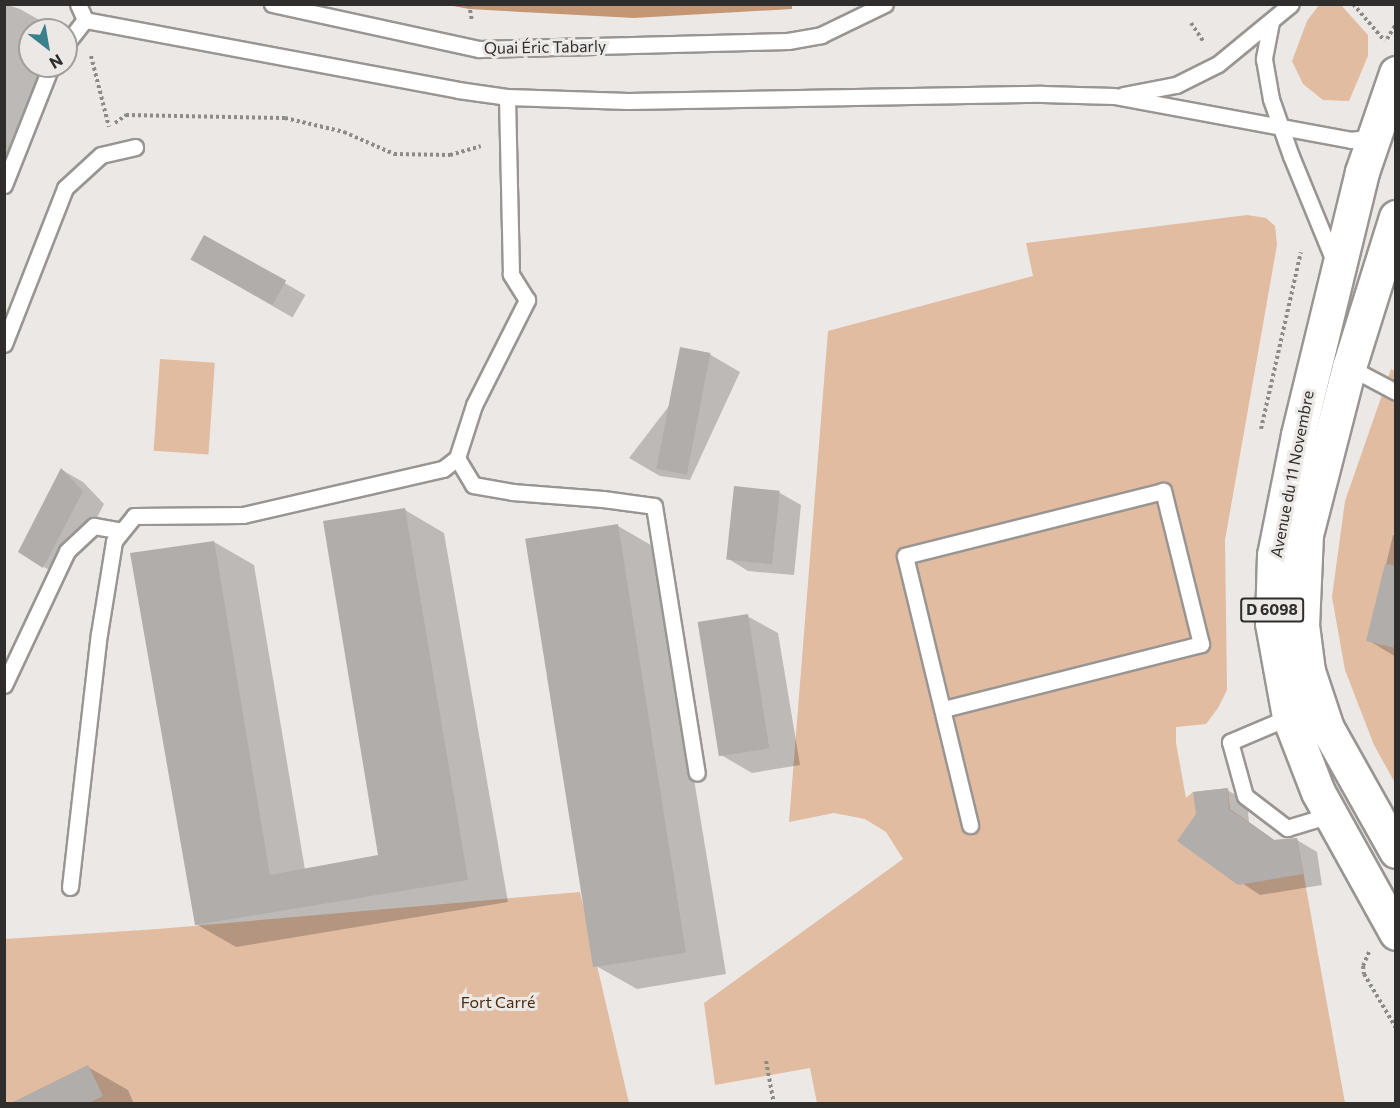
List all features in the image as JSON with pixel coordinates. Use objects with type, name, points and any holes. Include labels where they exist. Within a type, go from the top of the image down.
[{"type":"main road","name":"Avenue du 11 Novembre","points":[[1383,940],[1330,814],[1318,792],[1289,717],[1272,623],[1274,555],[1298,435],[1337,268],[1384,131],[1395,73]]},
{"type":"main road","name":"Avenue du 11 Novembre","points":[[1395,217],[1349,367],[1306,534],[1302,626],[1308,671],[1327,728],[1395,851]]},
{"type":"lane","points":[[78,4],[85,20]]},
{"type":"lane","name":"Quai Éric Tabarly","points":[[272,4],[479,49],[788,41],[821,35],[885,4]]},
{"type":"lane","points":[[1114,96],[1176,85],[1218,64],[1291,4]]},
{"type":"lane","points":[[78,29],[85,20]]},
{"type":"lane","points":[[85,20],[458,90],[507,97],[628,101],[1042,94],[1114,96],[1351,140],[1384,131]]},
{"type":"lane","points":[[1271,22],[1264,59],[1271,99],[1337,268]]},
{"type":"lane","points":[[4,185],[46,78]]},
{"type":"lane","points":[[70,887],[99,634],[114,540],[134,516],[243,515],[443,469],[457,458],[474,405],[527,300],[511,274],[507,97]]},
{"type":"lane","points":[[4,344],[65,188],[101,155],[135,147]]},
{"type":"lane","points":[[1349,367],[1395,392]]},
{"type":"lane","points":[[457,458],[473,485],[512,492],[603,498],[654,506],[697,772]]},
{"type":"lane","points":[[944,708],[1201,644],[1162,491],[905,556],[944,708],[970,825]]},
{"type":"lane","points":[[4,685],[67,551],[94,526],[122,531]]},
{"type":"lane","points":[[1289,717],[1230,742],[1233,760],[1245,796],[1287,828],[1330,814]]},
{"type":"path","points":[[1353,4],[1385,42]]},
{"type":"path","points":[[1191,23],[1209,49]]},
{"type":"path","points":[[95,79],[110,128]]},
{"type":"path","points":[[101,155],[110,128],[126,115],[285,118],[344,132],[394,154],[450,155],[485,145],[508,126]]},
{"type":"path","points":[[1383,940],[1363,966],[1364,974],[1395,1028]]},
{"type":"path","points":[[766,1061],[774,1104]]},
{"type":"green space","points":[[1319,5],[1341,5],[1368,35],[1368,56],[1349,101],[1323,100],[1303,84],[1292,61],[1307,21]]},
{"type":"green space","points":[[1247,215],[1266,218],[1275,226],[1277,245],[1225,540],[1227,690],[1218,708],[1206,724],[1176,727],[1176,743],[1186,798],[1193,792],[1228,788],[1230,809],[1274,840],[1297,838],[1345,1103],[817,1103],[810,1068],[715,1085],[704,1003],[903,859],[886,832],[865,819],[834,813],[789,822],[828,331],[1033,276],[1026,243]]},
{"type":"green space","points":[[160,359],[215,363],[208,455],[154,451]]},
{"type":"green space","points":[[1391,369],[1396,371],[1395,783],[1374,745],[1345,670],[1332,597],[1345,501]]},
{"type":"green space","name":"Fort Carré","points":[[580,892],[629,1103],[5,1104],[5,939],[158,929]]},
{"type":"shaded area","points":[[448,5],[792,5],[792,9],[634,18],[469,9]]},
{"type":"building","points":[[204,235],[286,281],[273,305],[190,259]]},
{"type":"building","points":[[680,347],[710,353],[687,475],[656,469]]},
{"type":"building","points":[[61,468],[83,491],[43,568],[18,552]]},
{"type":"building","points":[[734,486],[780,491],[772,564],[726,560]]},
{"type":"building","points":[[405,508],[468,880],[195,925],[130,553],[214,541],[270,875],[378,855],[323,521]]},
{"type":"building","points":[[618,524],[686,953],[593,967],[525,539]]},
{"type":"building","points":[[1385,564],[1395,565],[1395,648],[1366,641]]},
{"type":"building","points":[[748,614],[769,748],[719,756],[698,622]]},
{"type":"building","points":[[1228,788],[1229,809],[1274,840],[1297,838],[1303,874],[1238,885],[1177,841],[1196,814],[1193,792]]},
{"type":"building","points":[[88,1065],[103,1096],[87,1104],[9,1104]]}]
